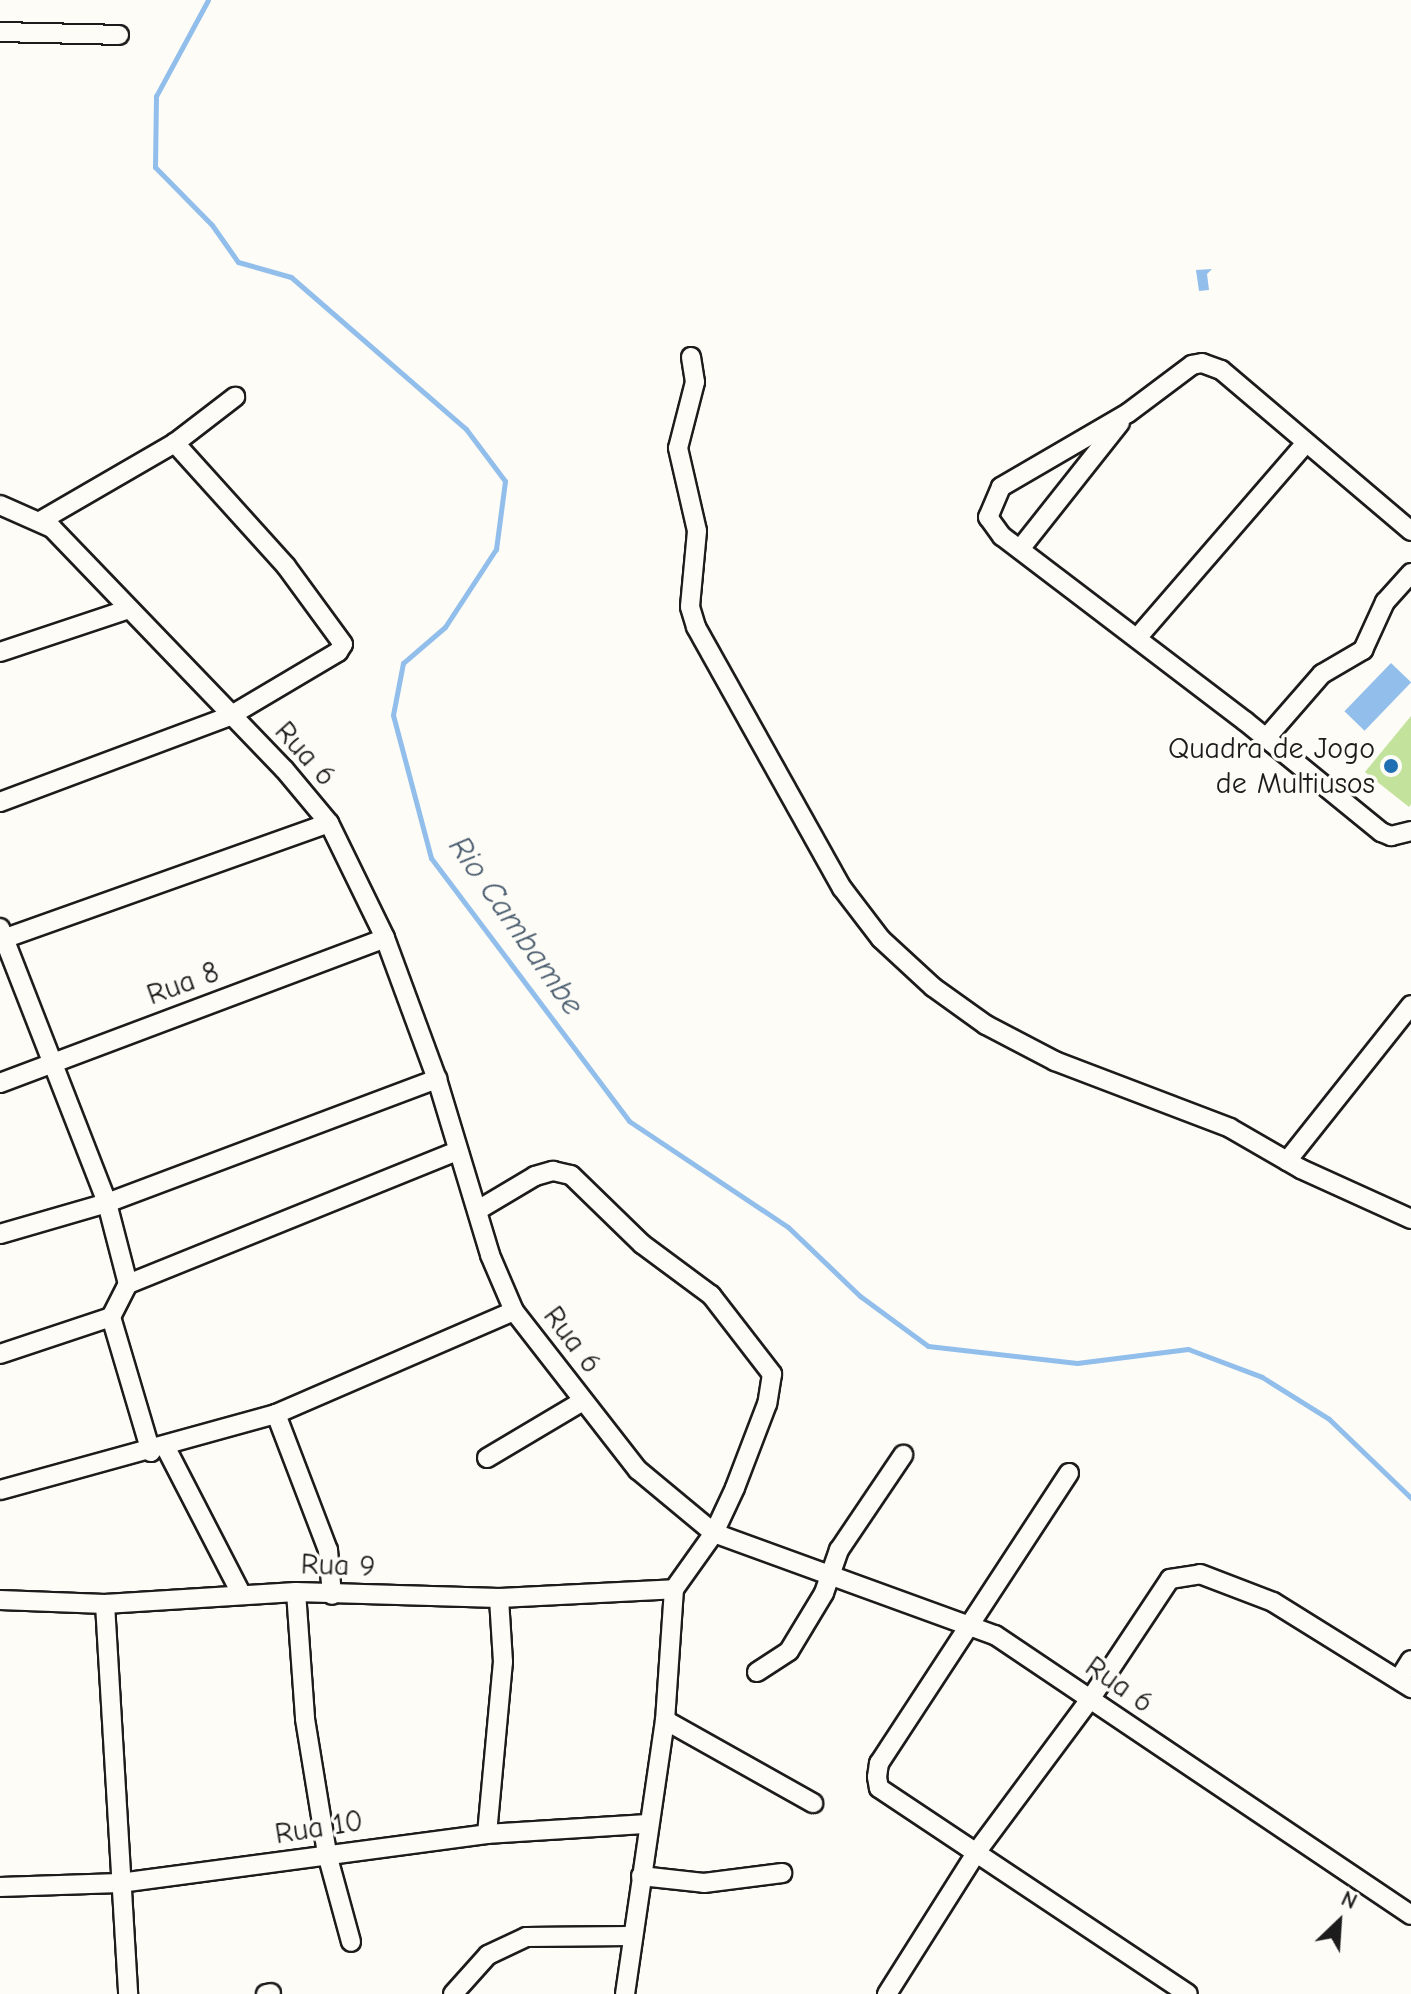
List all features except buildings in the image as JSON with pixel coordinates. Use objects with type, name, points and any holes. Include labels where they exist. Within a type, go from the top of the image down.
[{"type":"street","points":[[0,32],[119,35]]},
{"type":"street","points":[[691,357],[693,391],[678,448],[697,531],[690,607],[696,627],[842,888],[881,939],[933,987],[986,1025],[1055,1061],[1249,1136],[1287,1161],[1411,1219]]},
{"type":"street","points":[[1411,531],[1206,363],[1192,365],[1128,413],[1001,487],[988,517],[991,527],[1267,737],[1381,832],[1391,836],[1411,831]]},
{"type":"street","points":[[42,520],[175,443],[235,397]]},
{"type":"street","points":[[1020,549],[1128,413]]},
{"type":"street","points":[[0,802],[230,716],[338,652],[343,644],[250,523],[175,443]]},
{"type":"street","points":[[1137,638],[1305,444]]},
{"type":"street","name":"Rua 6","points":[[0,505],[42,520],[329,823],[385,938],[437,1079],[490,1255],[514,1311],[638,1470],[714,1533],[995,1635],[1411,1915]]},
{"type":"street","points":[[1267,737],[1322,674],[1363,650],[1385,602],[1411,573]]},
{"type":"street","points":[[0,652],[129,609]]},
{"type":"street","points":[[128,1284],[107,1203],[49,1063],[2,934],[329,823]]},
{"type":"street","name":"Rua 8","points":[[0,1083],[385,938]]},
{"type":"street","points":[[1287,1161],[1411,1005]]},
{"type":"street","points":[[0,1234],[107,1203],[437,1079]]},
{"type":"street","points":[[0,1354],[111,1317],[128,1284],[458,1151]]},
{"type":"street","points":[[478,1210],[535,1176],[553,1171],[571,1175],[642,1244],[711,1295],[768,1363],[767,1404],[714,1533],[674,1589],[665,1720],[630,1936],[625,1994]]},
{"type":"street","points":[[0,1490],[159,1450],[276,1414],[514,1311]]},
{"type":"street","points":[[111,1317],[159,1450],[241,1593]]},
{"type":"street","points":[[487,1458],[583,1401]]},
{"type":"street","points":[[276,1414],[328,1550],[332,1595]]},
{"type":"street","points":[[757,1672],[789,1651],[830,1577],[839,1550],[903,1455]]},
{"type":"street","points":[[1069,1473],[879,1763],[879,1788],[978,1850],[1188,1994]]},
{"type":"street","points":[[887,1994],[978,1850],[1091,1698],[1158,1595],[1182,1573],[1229,1582],[1273,1602],[1405,1684],[1411,1660]]},
{"type":"street","name":"Rua 9","points":[[0,1600],[105,1604],[241,1593],[296,1592],[499,1598],[674,1589]]},
{"type":"street","points":[[296,1592],[305,1719],[327,1854],[351,1942]]},
{"type":"street","points":[[487,1834],[503,1662],[499,1598]]},
{"type":"street","points":[[105,1604],[128,1994]]},
{"type":"street","points":[[665,1720],[813,1803]]},
{"type":"street","name":"Rua 10","points":[[0,1887],[120,1883],[487,1834],[647,1824]]},
{"type":"street","points":[[641,1876],[704,1883],[782,1873]]},
{"type":"street","points":[[453,1994],[488,1955],[526,1937],[630,1936]]},
{"type":"green space","name":"Quadra de Jogo de Multiusos","points":[[1411,716],[1411,804],[1409,807],[1365,772]]},
{"type":"water","points":[[1212,269],[1207,274],[1209,290],[1199,291],[1196,270]]},
{"type":"water","points":[[1391,663],[1411,683],[1365,731],[1344,711]]},
{"type":"waterway","name":"Rio Cambambe","points":[[208,0],[156,96],[155,167],[212,225],[238,262],[291,277],[466,429],[505,481],[496,549],[445,627],[403,663],[393,715],[431,858],[629,1121],[788,1227],[860,1296],[928,1346],[1077,1363],[1188,1349],[1262,1377],[1329,1419],[1411,1498]]},
{"type":"place","name":"Quadra de Jogo de Multiusos","points":[[1391,766]]}]
